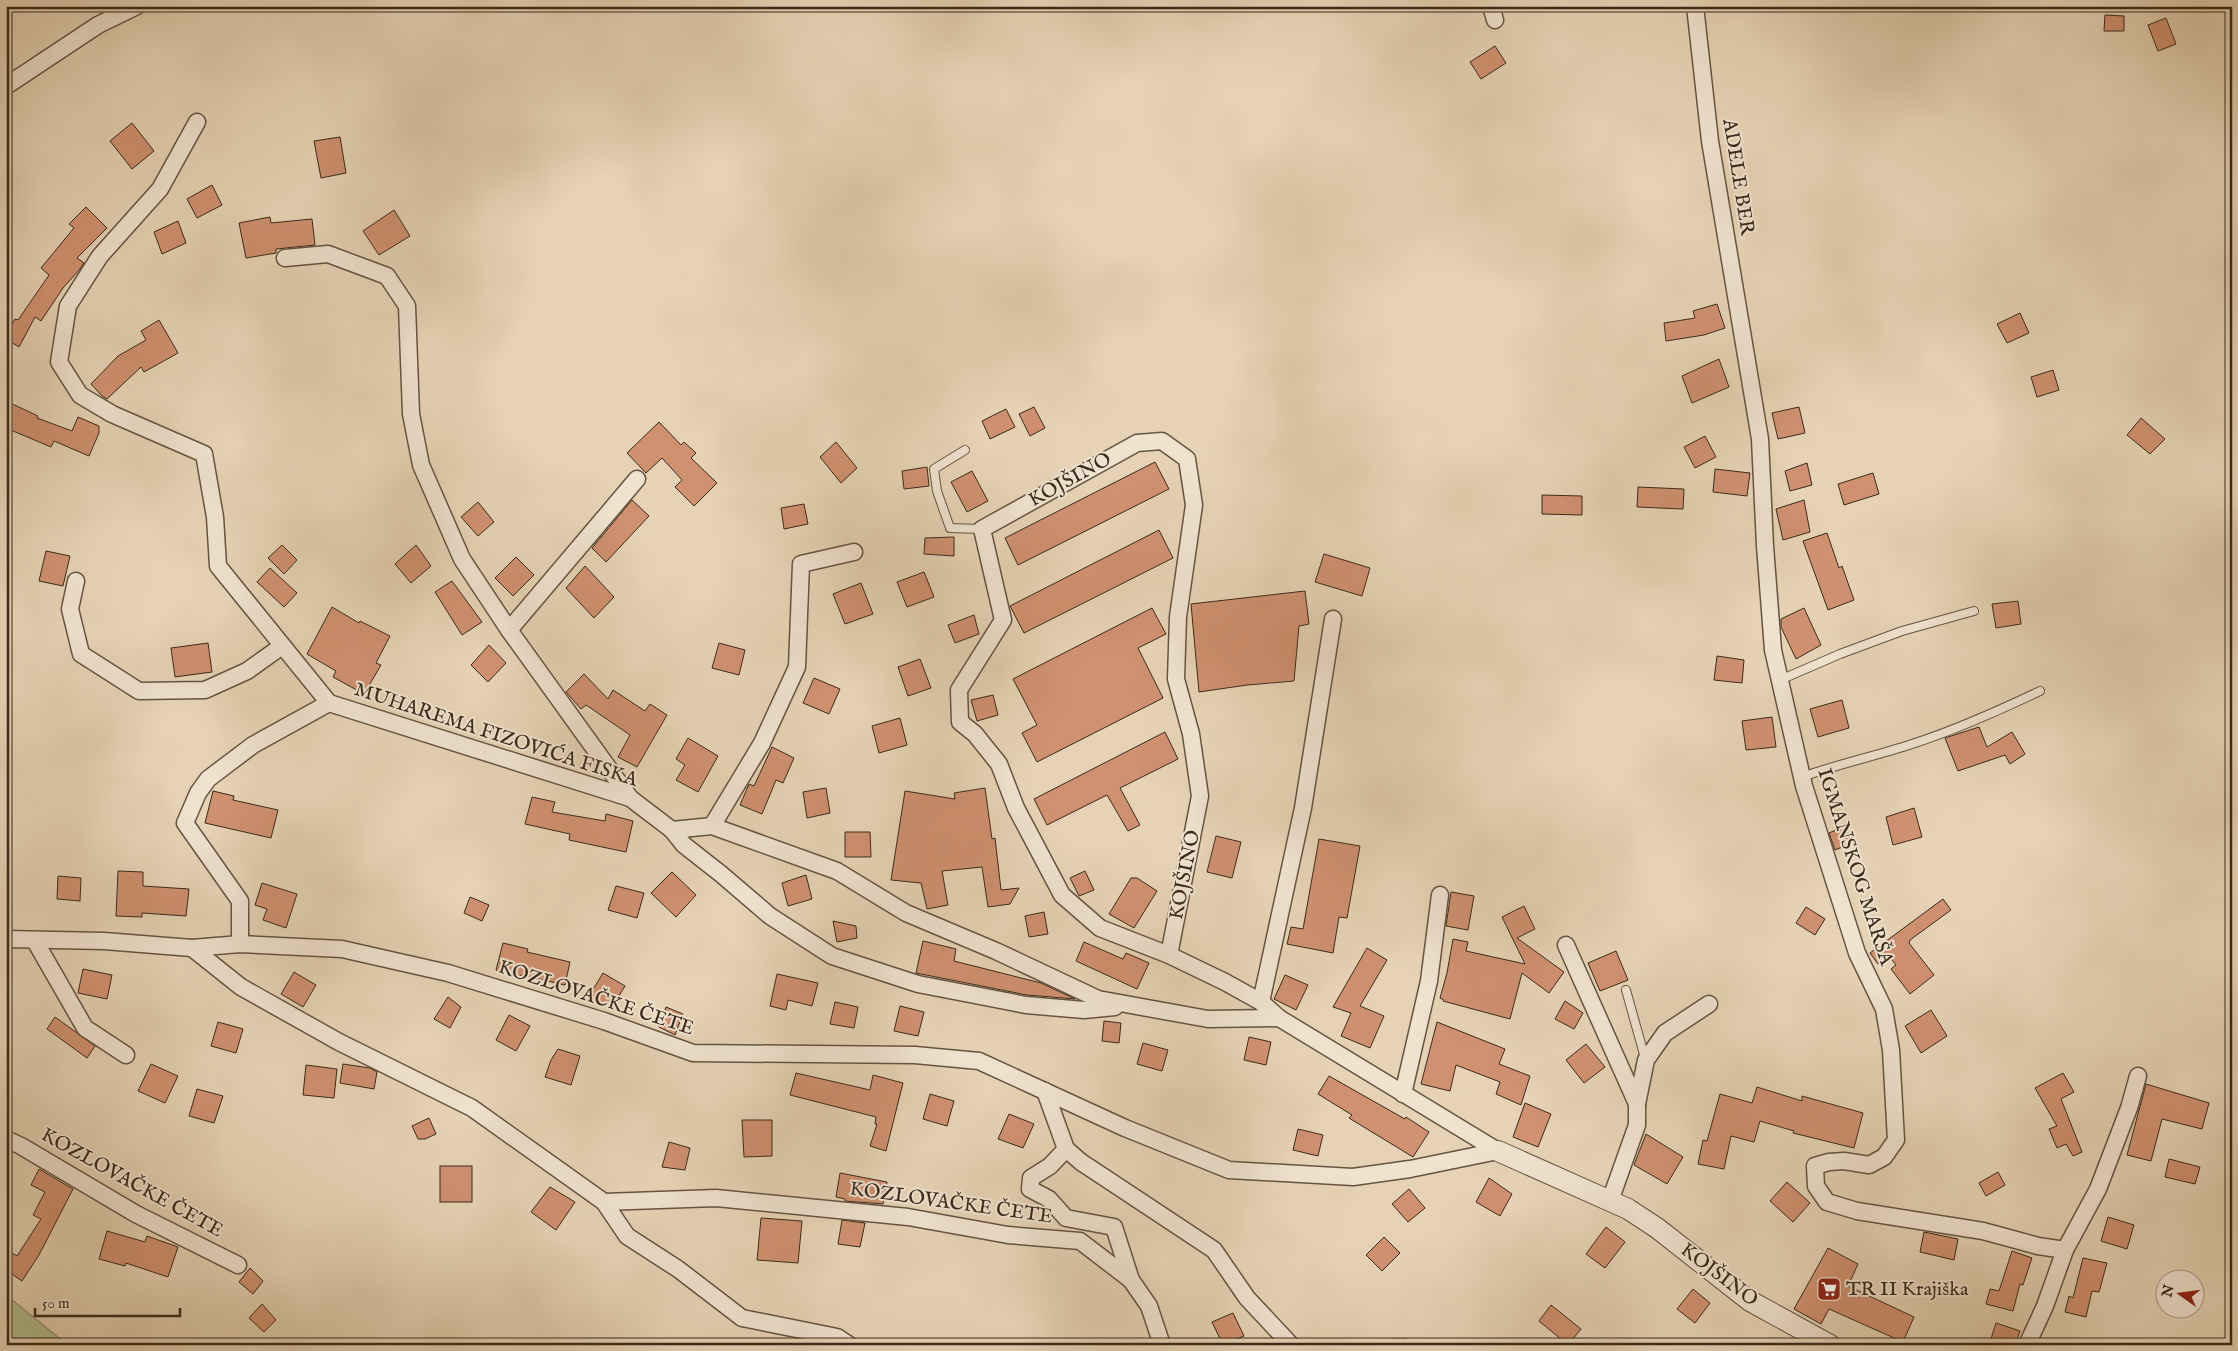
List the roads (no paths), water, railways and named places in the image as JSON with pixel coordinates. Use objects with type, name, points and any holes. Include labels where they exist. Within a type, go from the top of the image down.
[{"type":"street","points":[[6,86],[98,25],[137,6]]},
{"type":"street","name":"ADELE BER","points":[[1695,6],[1710,141],[1745,354]]},
{"type":"street","name":"MUHAREMA FIZOVIĆA FISKA","points":[[197,122],[160,188],[100,256],[68,306],[59,362],[80,395],[112,414],[204,454],[215,517],[218,566],[329,703],[630,798],[672,830],[684,845],[770,916],[832,956],[918,984],[1026,1004],[1084,1010],[1134,1006]]},
{"type":"street","points":[[285,258],[328,254],[387,276],[407,306],[411,414],[421,465],[462,559],[509,630],[630,798]]},
{"type":"street","name":"IGMANSKOG MARŠA","points":[[1745,354],[1760,439],[1765,546],[1773,650],[1802,777],[1857,953],[1884,1009],[1890,1050],[1896,1140],[1884,1157],[1869,1165],[1844,1161],[1829,1162],[1816,1166],[1816,1186],[1828,1202],[1857,1211],[1983,1231],[2038,1246],[2065,1250]]},
{"type":"street","name":"KOJŠINO","points":[[1169,955],[1200,796],[1191,734],[1176,679],[1178,618],[1194,505],[1187,459],[1162,441],[1137,443],[982,529],[1003,620],[959,690],[960,722],[975,734],[999,764],[1016,808],[1062,895],[1100,928],[1169,955],[1261,1002],[1279,1018],[1498,1151],[1628,1209],[1657,1228],[1750,1301],[1830,1345]]},
{"type":"street","points":[[509,630],[637,479]]},
{"type":"street","points":[[712,826],[762,743],[797,667],[801,564],[854,552]]},
{"type":"street","points":[[76,581],[70,609],[81,654],[139,691],[205,690],[246,671],[282,646]]},
{"type":"street","points":[[1261,1002],[1303,808],[1333,619]]},
{"type":"street","name":"MUHAREMA FIZOVIĆA FISKA","points":[[240,944],[240,901],[185,823],[198,793],[208,779],[253,745],[329,703]]},
{"type":"street","name":"MUHAREMA FIZOVIĆA FISKA","points":[[672,830],[712,826],[837,871],[906,913],[996,951],[1098,999],[1208,1019],[1279,1018]]},
{"type":"street","points":[[1403,1094],[1429,981],[1440,895]]},
{"type":"street","name":"KOZLOVAČKE ČETE","points":[[6,939],[104,941],[192,948],[240,944],[342,949],[448,973],[604,1021],[693,1053],[906,1054],[979,1061],[1125,1128],[1229,1170],[1353,1177],[1410,1169],[1498,1151]]},
{"type":"street","points":[[35,940],[85,1028],[126,1055]]},
{"type":"street","points":[[1566,945],[1637,1104]]},
{"type":"street","points":[[192,948],[241,987],[339,1042],[472,1108],[604,1202],[627,1236],[678,1269],[742,1318],[837,1337],[849,1345]]},
{"type":"street","points":[[1610,1201],[1637,1125],[1637,1104],[1646,1060],[1665,1033],[1709,1004]]},
{"type":"street","points":[[2027,1345],[2045,1306],[2065,1250],[2098,1189],[2138,1076]]},
{"type":"street","points":[[1045,1091],[1066,1149],[1080,1162],[1214,1250],[1247,1298],[1290,1345]]},
{"type":"street","name":"KOZLOVAČKE ČETE","points":[[6,1139],[136,1214],[238,1265]]},
{"type":"street","name":"KOZLOVAČKE ČETE","points":[[1066,1149],[1050,1166],[1031,1178],[1030,1189],[1049,1199],[1066,1218],[1114,1227],[1131,1280],[1149,1306],[1162,1345]]},
{"type":"street","name":"KOZLOVAČKE ČETE","points":[[604,1202],[716,1198],[908,1217],[1008,1235],[1080,1241],[1131,1280]]},
{"type":"lane","points":[[965,450],[934,469],[938,491],[950,528],[982,529]]},
{"type":"lane","points":[[1780,680],[1840,654],[1902,631],[1974,611]]},
{"type":"lane","points":[[1802,777],[1848,761],[1910,745],[1957,728],[2040,691]]},
{"type":"lane","points":[[1626,990],[1646,1060]]},
{"type":"lane","points":[[1362,1345],[1404,1343]]},
{"type":"place","name":"TR II Krajiška","points":[[1829,1289]]}]
